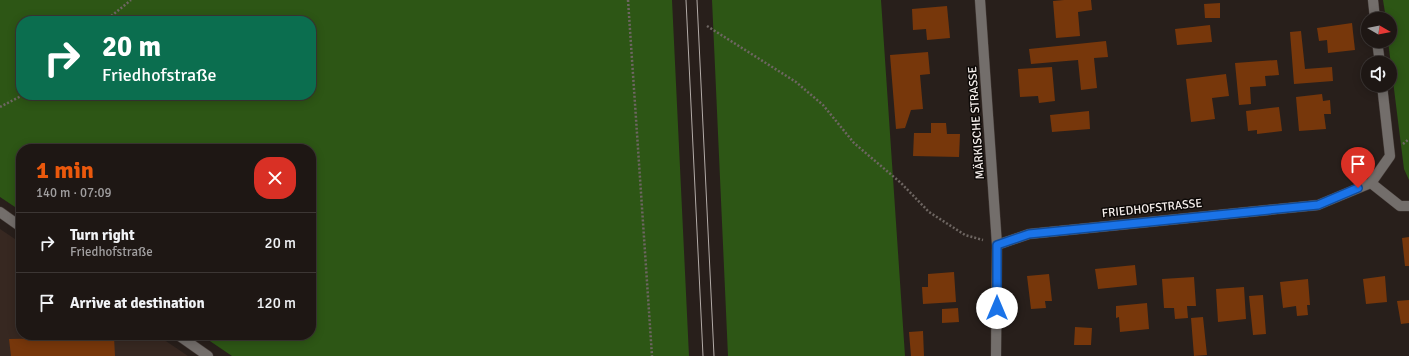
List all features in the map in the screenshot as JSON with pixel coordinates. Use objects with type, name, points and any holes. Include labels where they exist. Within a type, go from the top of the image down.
[{"type":"street","name":"MÄRKISCHE STRASSE","points":[[980,0],[997,245]]},
{"type":"street","points":[[1373,0],[1374,12]]},
{"type":"street","points":[[1383,92],[1390,156],[1371,183],[1400,206],[1409,206]]},
{"type":"street","name":"FRIEDHOFSTRASSE","points":[[997,245],[1029,234],[1318,205],[1371,183]]},
{"type":"street","points":[[0,212],[16,223]]},
{"type":"street","points":[[996,356],[997,245]]},
{"type":"street","points":[[185,340],[208,356]]},
{"type":"path","points":[[111,16],[131,0]]},
{"type":"path","points":[[628,0],[652,356]]},
{"type":"path","points":[[707,26],[796,82],[823,105],[854,143],[901,183],[929,212],[965,235],[997,245]]},
{"type":"path","points":[[0,107],[16,99]]},
{"type":"shaded area","points":[[0,229],[16,240],[16,340],[164,340],[188,356],[0,356]]},
{"type":"green space","points":[[0,0],[672,0],[689,356],[232,356],[208,340],[316,340],[316,144],[16,144],[16,208],[0,197]]},
{"type":"green space","points":[[712,0],[881,0],[905,356],[728,356]]},
{"type":"green space","points":[[1383,0],[1409,0],[1409,180],[1404,169],[1394,92],[1397,92],[1397,56],[1390,56],[1389,48],[1397,48],[1397,12],[1385,12]]},
{"type":"building","points":[[1091,0],[1092,10],[1078,12],[1080,36],[1056,38],[1053,1]]},
{"type":"building","points":[[1220,3],[1220,18],[1205,18],[1204,4]]},
{"type":"building","points":[[947,6],[950,38],[927,40],[926,29],[913,30],[912,9]]},
{"type":"building","points":[[1352,23],[1355,50],[1328,53],[1327,40],[1319,41],[1317,28]]},
{"type":"building","points":[[1210,25],[1212,42],[1177,45],[1175,29]]},
{"type":"building","points":[[1301,31],[1305,69],[1332,67],[1333,81],[1294,84],[1290,32]]},
{"type":"building","points":[[1106,41],[1108,57],[1094,58],[1097,88],[1081,90],[1078,60],[1031,64],[1029,49]]},
{"type":"building","points":[[928,52],[930,74],[920,75],[923,109],[911,110],[905,128],[896,129],[890,55]]},
{"type":"building","points":[[1277,60],[1279,75],[1265,76],[1266,86],[1250,87],[1251,104],[1239,105],[1235,63]]},
{"type":"building","points":[[1052,67],[1055,101],[1039,103],[1038,96],[1020,97],[1018,69]]},
{"type":"building","points":[[1226,74],[1229,96],[1212,98],[1215,119],[1191,122],[1186,79]]},
{"type":"building","points":[[1322,94],[1323,101],[1330,100],[1331,114],[1324,114],[1326,129],[1299,131],[1296,97]]},
{"type":"building","points":[[1279,107],[1282,131],[1257,134],[1257,130],[1248,131],[1246,111]]},
{"type":"building","points":[[1089,111],[1090,129],[1052,132],[1050,115]]},
{"type":"building","points":[[931,123],[946,123],[947,134],[960,134],[959,157],[913,156],[914,133],[931,133]]},
{"type":"building","points":[[1409,237],[1409,266],[1405,266],[1402,238]]},
{"type":"building","points":[[1135,265],[1137,285],[1098,289],[1095,269]]},
{"type":"building","points":[[954,272],[956,302],[923,304],[922,287],[928,287],[928,274]]},
{"type":"building","points":[[1049,274],[1052,301],[1045,301],[1046,308],[1031,309],[1027,276]]},
{"type":"building","points":[[1385,276],[1387,302],[1366,304],[1363,279]]},
{"type":"building","points":[[1194,277],[1196,306],[1187,306],[1188,318],[1175,319],[1174,308],[1164,308],[1162,279]]},
{"type":"building","points":[[1308,279],[1310,305],[1307,305],[1308,315],[1297,316],[1296,306],[1283,308],[1280,282]]},
{"type":"building","points":[[1244,287],[1246,319],[1218,322],[1216,289]]},
{"type":"building","points":[[1263,295],[1266,334],[1253,335],[1249,296]]},
{"type":"building","points":[[1409,300],[1409,323],[1401,324],[1397,301]]},
{"type":"building","points":[[1147,303],[1149,329],[1120,332],[1119,317],[1116,318],[1116,306]]},
{"type":"building","points":[[958,308],[959,322],[942,323],[942,309]]},
{"type":"building","points":[[1203,317],[1207,355],[1194,356],[1191,318]]},
{"type":"building","points":[[1075,327],[1092,328],[1091,345],[1074,345]]},
{"type":"building","points":[[923,331],[924,356],[911,356],[909,332]]},
{"type":"building","points":[[9,339],[114,340],[115,356],[11,356]]},
{"type":"tram line","points":[[686,0],[703,356]]},
{"type":"tram line","points":[[697,0],[714,356]]},
{"type":"route","points":[[997,308],[997,245],[1029,234],[1318,205],[1358,188]]}]
